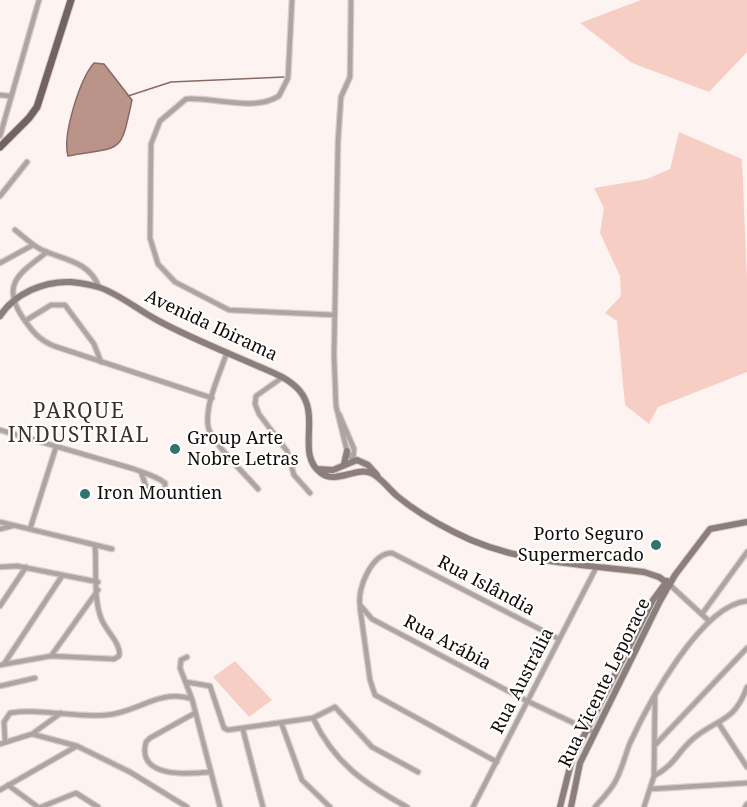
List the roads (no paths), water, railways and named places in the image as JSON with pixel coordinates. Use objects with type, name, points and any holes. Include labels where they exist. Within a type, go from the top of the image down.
[{"type":"main road","points":[[0,147],[29,118],[36,107],[71,0]]},
{"type":"main road","name":"Avenida Ibirama","points":[[0,316],[12,302],[30,290],[54,283],[99,287],[159,322],[283,377],[299,391],[309,409],[309,457],[316,469]]},
{"type":"main road","points":[[342,466],[347,451]]},
{"type":"main road","points":[[316,469],[333,470],[353,461],[368,465],[379,478],[412,507],[480,544],[534,560],[644,572],[668,583],[654,598],[586,729],[566,775],[560,807]]},
{"type":"main road","points":[[348,474],[353,461]]},
{"type":"main road","points":[[353,461],[379,478]]},
{"type":"main road","points":[[316,469],[328,476],[366,471]]},
{"type":"main road","name":"Rua Vicente Leporace","points":[[571,807],[577,771],[668,583],[710,528],[747,522]]},
{"type":"street","points":[[0,136],[39,0]]},
{"type":"street","points":[[291,0],[288,78],[279,96],[267,101],[186,99],[160,121],[151,144],[150,238],[152,249],[165,273],[222,308],[238,312],[335,315]]},
{"type":"street","points":[[351,0],[350,76],[341,97],[338,141],[335,315],[336,406],[347,451],[353,461]]},
{"type":"street","points":[[0,95],[10,96]]},
{"type":"street","points":[[0,196],[27,162]]},
{"type":"street","points":[[15,230],[33,245],[82,265],[94,277],[99,287]]},
{"type":"street","points":[[0,263],[33,245]]},
{"type":"street","points":[[47,252],[18,276],[11,294],[12,302],[35,335],[45,342],[101,362],[212,398]]},
{"type":"street","points":[[25,321],[51,305],[65,305],[94,344],[101,362]]},
{"type":"street","points":[[227,352],[212,398],[208,425],[210,433],[258,489]]},
{"type":"street","points":[[283,377],[256,396],[256,409],[287,451],[294,475],[310,493]]},
{"type":"street","points":[[336,406],[354,449],[353,461]]},
{"type":"street","points":[[0,430],[141,472],[165,483],[165,490],[160,496],[148,492],[141,472]]},
{"type":"street","points":[[30,530],[56,447]]},
{"type":"street","points":[[0,522],[112,549]]},
{"type":"street","points":[[0,529],[13,526]]},
{"type":"street","points":[[2,664],[51,656],[114,659],[119,656],[119,648],[106,630],[99,612],[95,546]]},
{"type":"street","points":[[702,614],[747,552]]},
{"type":"street","name":"Rua Islândia","points":[[360,606],[360,588],[368,572],[385,554],[401,556],[559,639]]},
{"type":"street","points":[[0,567],[26,567],[98,582]]},
{"type":"street","points":[[0,606],[26,567]]},
{"type":"street","name":"Rua Austrália","points":[[473,807],[596,568]]},
{"type":"street","points":[[2,664],[62,576]]},
{"type":"street","points":[[668,583],[709,621]]},
{"type":"street","points":[[51,656],[98,590]]},
{"type":"street","points":[[595,807],[615,782],[655,692],[709,621],[733,604],[747,601]]},
{"type":"street","points":[[360,606],[370,680],[375,695],[497,762]]},
{"type":"street","name":"Rua Arábia","points":[[360,606],[372,619],[527,701],[595,733]]},
{"type":"street","points":[[656,744],[747,648]]},
{"type":"street","points":[[187,657],[180,663],[192,699],[220,807]]},
{"type":"street","points":[[0,686],[35,678]]},
{"type":"street","points":[[186,682],[210,686],[224,728],[243,730],[282,724],[313,718],[335,707],[372,747],[417,772]]},
{"type":"street","points":[[654,776],[673,765],[692,739],[719,724],[733,712],[747,688]]},
{"type":"street","points":[[644,807],[654,776],[655,692]]},
{"type":"street","points":[[61,713],[32,734],[3,743],[4,722],[10,713],[61,713],[107,715],[168,696],[192,699]]},
{"type":"street","points":[[195,714],[150,738],[146,742],[146,752],[152,765],[163,772],[178,775],[210,772]]},
{"type":"street","points":[[313,718],[333,753],[348,770],[407,807]]},
{"type":"street","points":[[282,724],[292,758],[302,780],[330,807]]},
{"type":"street","points":[[719,724],[747,767]]},
{"type":"street","points":[[243,730],[263,807]]},
{"type":"street","points":[[32,734],[77,746],[130,772],[187,807]]},
{"type":"street","points":[[0,790],[77,746]]},
{"type":"street","points":[[651,789],[747,783]]},
{"type":"street","points":[[8,785],[40,807],[76,793],[98,807]]},
{"type":"waterway","points":[[128,96],[171,82],[284,77]]},
{"type":"place","name":"Group Arte Nobre Letras","points":[[175,449]]},
{"type":"place","name":"Iron Mountien","points":[[85,494]]},
{"type":"place","name":"Porto Seguro Supermercado","points":[[656,545]]},
{"type":"district","name":"PARQUE INDUSTRIAL","points":[[79,424]]}]
